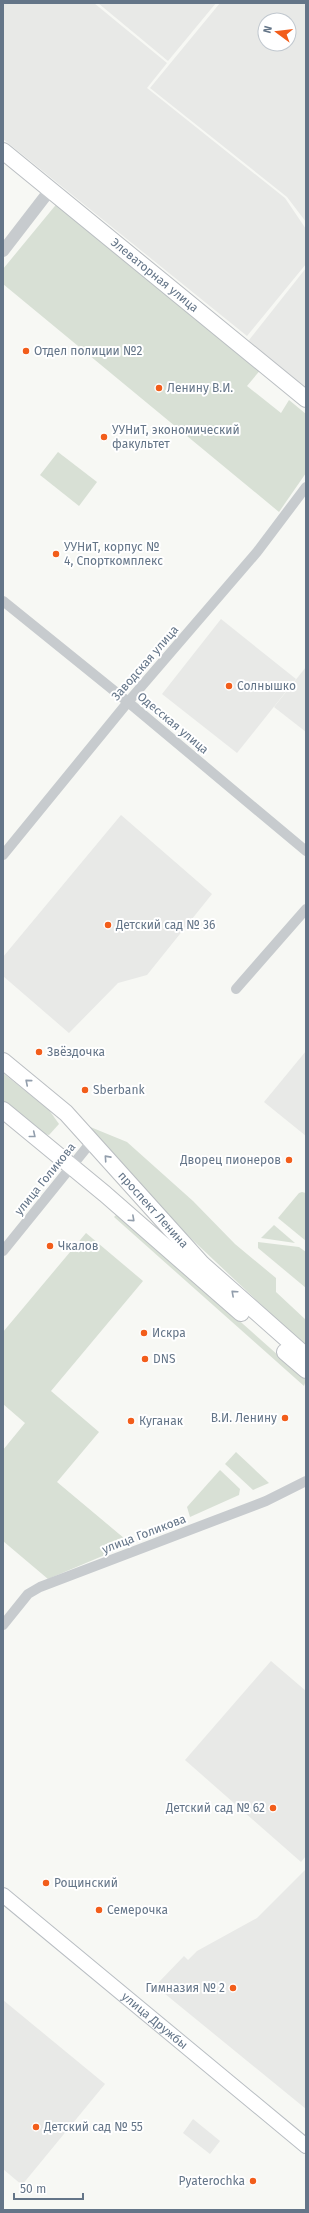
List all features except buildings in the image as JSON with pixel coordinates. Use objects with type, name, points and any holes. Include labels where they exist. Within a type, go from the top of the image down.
[{"type":"main road","name":"Элеваторная улица","points":[[3,151],[306,399]]},
{"type":"main road","name":"проспект Ленина","points":[[3,1061],[66,1114],[202,1264],[306,1356]]},
{"type":"main road","name":"проспект Ленина","points":[[3,1110],[71,1166],[306,1370]]},
{"type":"main road","name":"улица Дружбы","points":[[3,1895],[306,2146]]},
{"type":"street","points":[[3,251],[50,190]]},
{"type":"street","name":"Заводская улица","points":[[3,855],[128,702],[222,594],[306,487]]},
{"type":"street","name":"Одесская улица","points":[[3,601],[128,702],[306,851]]},
{"type":"street","points":[[236,989],[306,909]]},
{"type":"street","name":"улица Голикова","points":[[3,1251],[92,1141]]},
{"type":"street","name":"улица Голикова","points":[[3,1625],[28,1594],[40,1587],[266,1501],[301,1485],[306,1481]]},
{"type":"shaded area","points":[[3,3],[94,3],[167,63],[147,88],[285,198],[306,229],[306,264],[247,336],[3,139]]},
{"type":"shaded area","points":[[98,3],[216,3],[168,61]]},
{"type":"shaded area","points":[[220,3],[306,3],[306,222],[287,197],[150,88]]},
{"type":"shaded area","points":[[59,201],[262,368],[247,386],[281,413],[289,400],[306,414],[306,473],[279,512],[3,284],[3,269]]},
{"type":"shaded area","points":[[306,268],[306,392],[253,350],[249,340]]},
{"type":"shaded area","points":[[58,452],[97,482],[79,506],[40,475]]},
{"type":"shaded area","name":"Солнышко","points":[[221,619],[296,679],[237,753],[162,694]]},
{"type":"shaded area","points":[[306,667],[306,732],[274,707]]},
{"type":"shaded area","name":"Детский сад № 36","points":[[121,815],[212,894],[147,975],[118,983],[69,1033],[3,976],[3,957]]},
{"type":"shaded area","points":[[306,1051],[306,1136],[264,1102]]},
{"type":"shaded area","points":[[3,1073],[49,1110],[59,1124],[49,1135],[36,1132],[3,1105]]},
{"type":"shaded area","points":[[83,1124],[127,1142],[193,1201],[235,1244],[276,1278],[276,1292],[306,1320],[306,1347],[145,1195]]},
{"type":"shaded area","points":[[299,1193],[306,1193],[306,1241],[278,1218]]},
{"type":"shaded area","points":[[118,1213],[306,1380],[304,1386],[114,1217]]},
{"type":"shaded area","points":[[274,1225],[295,1243],[261,1238]]},
{"type":"shaded area","points":[[86,1233],[143,1281],[51,1391],[99,1432],[57,1482],[131,1544],[48,1579],[3,1541],[3,1450],[25,1423],[3,1404],[3,1332]]},
{"type":"shaded area","points":[[258,1242],[299,1247],[306,1252],[306,1288],[258,1248]]},
{"type":"shaded area","points":[[236,1452],[269,1483],[253,1490],[225,1464]]},
{"type":"shaded area","points":[[220,1470],[240,1489],[239,1495],[190,1517],[187,1507]]},
{"type":"shaded area","name":"Детский сад № 62","points":[[271,1661],[306,1691],[306,1856],[301,1862],[185,1760]]},
{"type":"shaded area","name":"Гимназия № 2","points":[[306,1869],[306,2109],[159,1989],[161,1987],[158,1983],[184,1956],[188,1960],[197,1951],[257,1918]]},
{"type":"shaded area","name":"Детский сад № 55","points":[[3,2000],[105,2084],[22,2185],[3,2169]]},
{"type":"shaded area","points":[[193,2119],[220,2141],[210,2154],[183,2133]]},
{"type":"place","name":"Отдел полиции №2","points":[[26,351]]},
{"type":"place","name":"Ленину В.И.","points":[[159,388]]},
{"type":"place","name":"УУНиТ, экономический факультет","points":[[104,437]]},
{"type":"place","name":"УУНиТ, корпус № 4, Спорткомплекс","points":[[56,554]]},
{"type":"place","name":"Солнышко","points":[[229,686]]},
{"type":"place","name":"Детский сад № 36","points":[[108,925]]},
{"type":"place","name":"Звёздочка","points":[[39,1052]]},
{"type":"place","name":"Sberbank","points":[[85,1090]]},
{"type":"place","name":"Дворец пионеров","points":[[289,1160]]},
{"type":"place","name":"Чкалов","points":[[50,1246]]},
{"type":"place","name":"Искра","points":[[144,1333]]},
{"type":"place","name":"DNS","points":[[145,1359]]},
{"type":"place","name":"В.И. Ленину","points":[[285,1418]]},
{"type":"place","name":"Куганак","points":[[131,1421]]},
{"type":"place","name":"Детский сад № 62","points":[[273,1808]]},
{"type":"place","name":"Рощинский","points":[[46,1883]]},
{"type":"place","name":"Семерочка","points":[[99,1910]]},
{"type":"place","name":"Гимназия № 2","points":[[233,1988]]},
{"type":"place","name":"Детский сад № 55","points":[[36,2127]]},
{"type":"place","name":"Pyaterochka","points":[[253,2181]]}]
